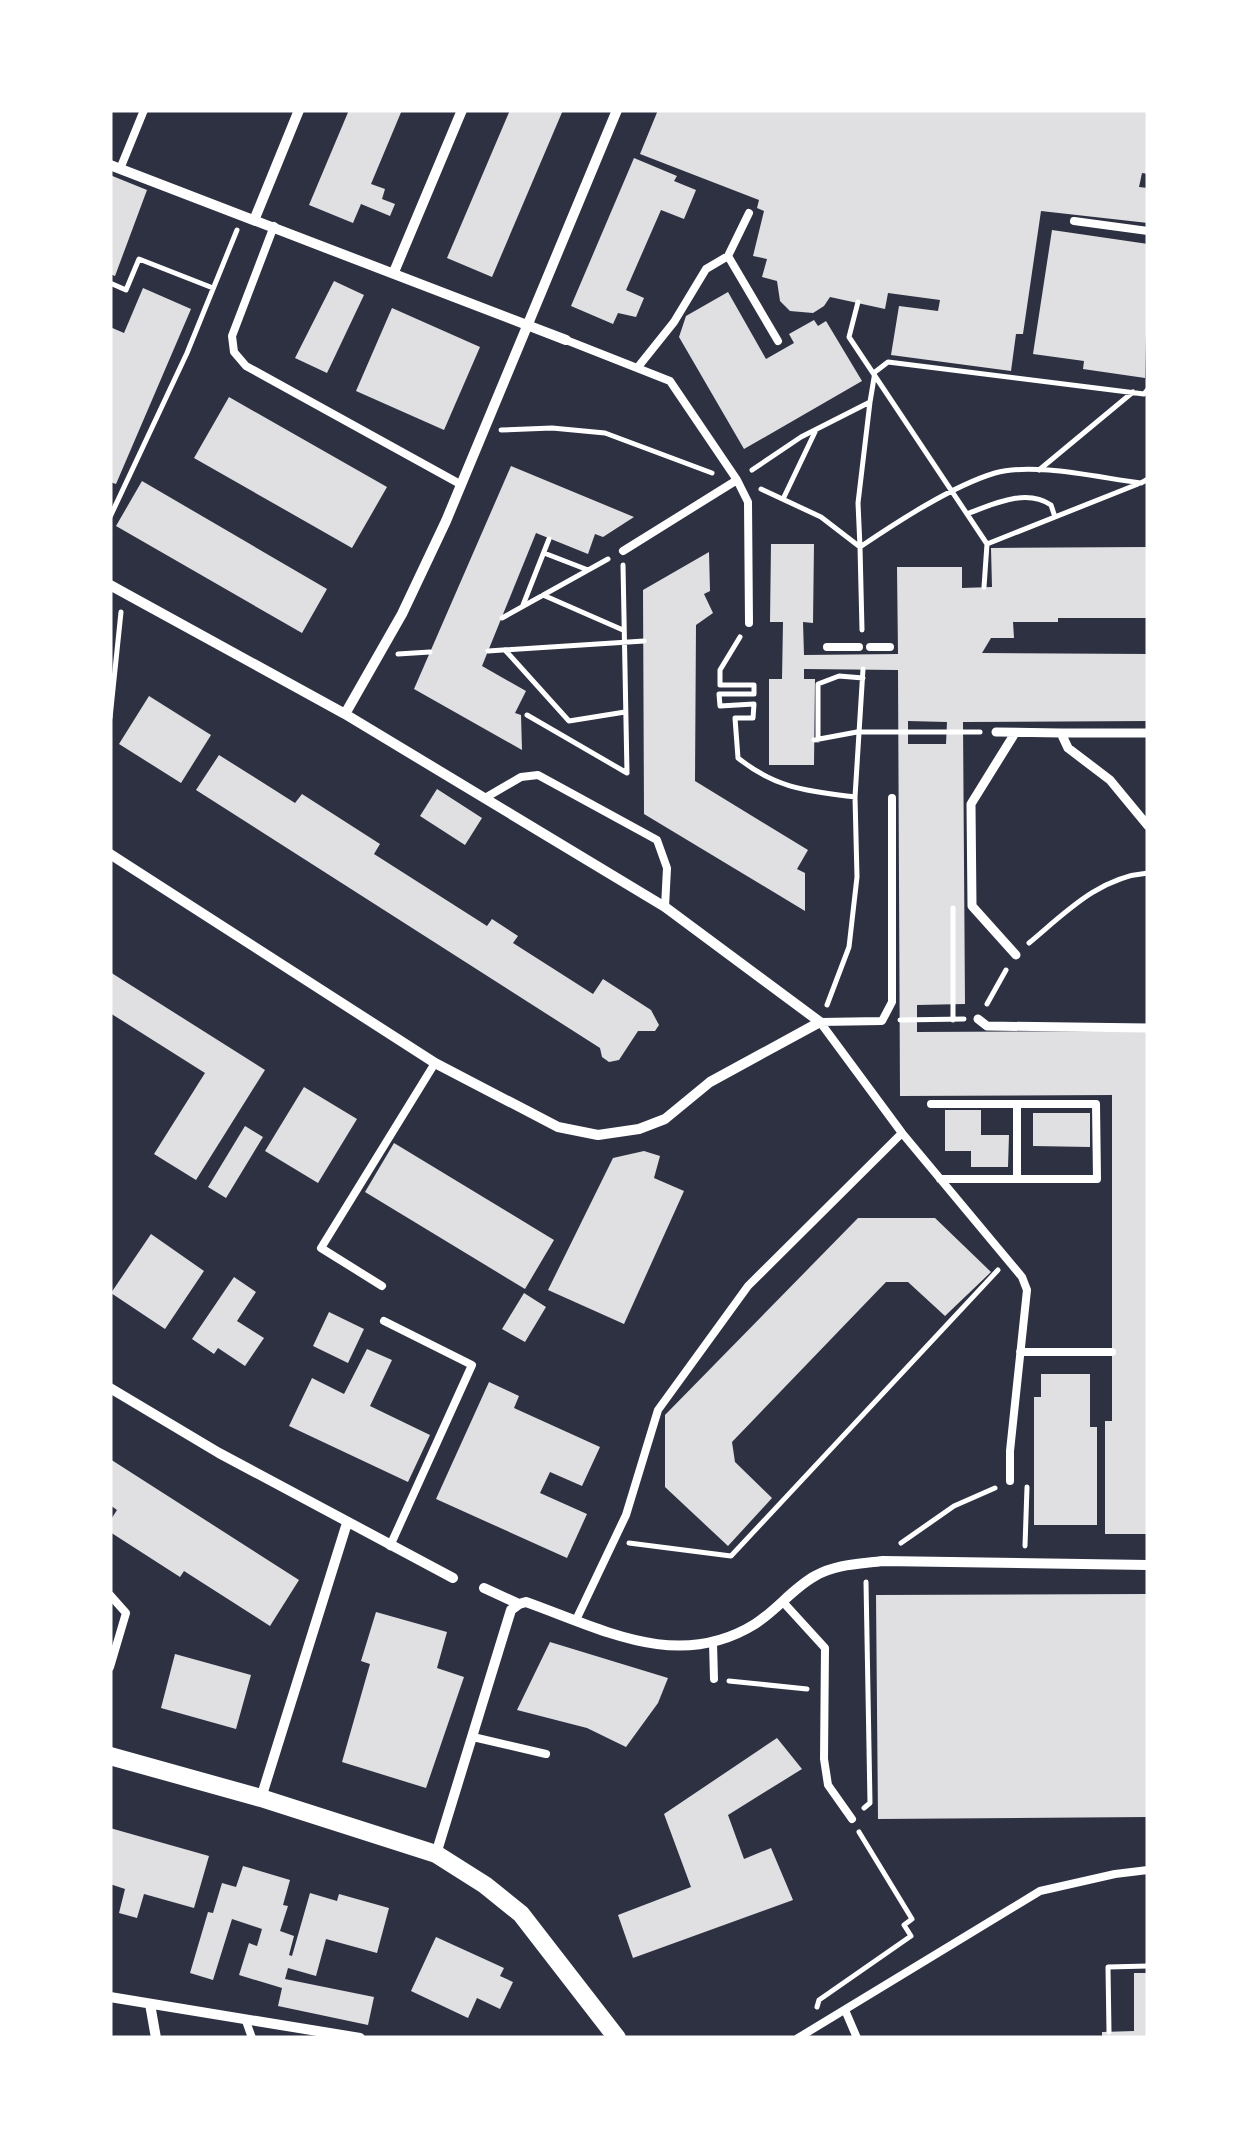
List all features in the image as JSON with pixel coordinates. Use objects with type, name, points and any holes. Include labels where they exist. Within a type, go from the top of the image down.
[{"type":"street","points":[[249,216],[300,110]]},
{"type":"street","points":[[394,272],[462,110]]},
{"type":"street","points":[[345,714],[402,614],[617,110]]},
{"type":"street","points":[[115,167],[566,340]]},
{"type":"street","points":[[110,585],[345,714],[665,907],[820,1022],[723,1074],[665,1119],[640,1129],[598,1135],[558,1127],[435,1063],[110,854]]},
{"type":"street","points":[[996,732],[1148,732]]},
{"type":"street","points":[[1015,733],[970,804],[972,906],[1016,954]]},
{"type":"street","points":[[1062,733],[1068,748],[1110,780],[1148,826]]},
{"type":"street","points":[[978,1019],[987,1026],[1148,1028]]},
{"type":"street","points":[[110,1388],[218,1454],[453,1578]]},
{"type":"street","points":[[262,1798],[348,1523]]},
{"type":"street","points":[[436,1854],[512,1610],[519,1604],[526,1602],[642,1644],[680,1647],[714,1643],[756,1623],[818,1574],[844,1565],[883,1561],[1148,1565]]},
{"type":"street","points":[[484,1588],[519,1604]]},
{"type":"street","points":[[110,1756],[262,1798],[436,1854],[486,1884],[521,1914],[616,2038]]},
{"type":"street","points":[[110,1997],[360,2038]]},
{"type":"street","points":[[150,2004],[156,2038]]},
{"type":"lane","points":[[115,167],[144,110]]},
{"type":"lane","points":[[638,367],[674,322],[706,269],[728,256],[749,213]]},
{"type":"lane","points":[[1074,221],[1148,231]]},
{"type":"lane","points":[[274,226],[232,336],[234,352],[246,366],[460,484]]},
{"type":"lane","points":[[728,256],[778,341]]},
{"type":"lane","points":[[566,340],[670,382],[737,480],[748,502],[749,623]]},
{"type":"lane","points":[[623,551],[737,480]]},
{"type":"lane","points":[[827,647],[860,642]]},
{"type":"lane","points":[[870,647],[890,647]]},
{"type":"lane","points":[[486,798],[521,777],[538,774],[656,840],[667,868],[665,907]]},
{"type":"lane","points":[[820,1022],[882,1020],[892,1002],[892,798]]},
{"type":"lane","points":[[820,1022],[902,1133],[1022,1277],[1027,1290],[1010,1482]]},
{"type":"lane","points":[[382,1286],[321,1248],[435,1063]]},
{"type":"lane","points":[[932,1104],[1096,1104],[1097,1178],[940,1179]]},
{"type":"lane","points":[[1017,1104],[1017,1179]]},
{"type":"lane","points":[[576,1620],[626,1515],[658,1410],[748,1286],[902,1133]]},
{"type":"lane","points":[[384,1320],[472,1365],[390,1546]]},
{"type":"lane","points":[[1020,1352],[1112,1352]]},
{"type":"lane","points":[[110,1595],[126,1613],[110,1667]]},
{"type":"lane","points":[[783,1602],[825,1648],[824,1758],[828,1785],[852,1819]]},
{"type":"lane","points":[[714,1643],[714,1679]]},
{"type":"lane","points":[[474,1736],[546,1754]]},
{"type":"lane","points":[[798,2038],[1040,1891],[1148,1870]]},
{"type":"lane","points":[[845,2010],[857,2038]]},
{"type":"lane","points":[[246,2021],[252,2038]]},
{"type":"path","points":[[110,517],[249,216]]},
{"type":"path","points":[[110,284],[126,290],[140,259],[213,288]]},
{"type":"path","points":[[858,302],[849,336],[987,544],[984,587]]},
{"type":"path","points":[[860,642],[858,503],[875,372],[894,362],[1147,395]]},
{"type":"path","points":[[1038,471],[1133,392]]},
{"type":"path","points":[[737,480],[816,430],[870,402]]},
{"type":"path","points":[[483,430],[552,428],[605,433],[784,497],[821,516],[860,547]]},
{"type":"path","points":[[784,497],[816,430]]},
{"type":"path","points":[[860,547],[900,520],[996,472],[1038,471],[1144,481]]},
{"type":"path","points":[[987,544],[1144,481]]},
{"type":"path","points":[[969,513],[1004,500],[1027,497],[1042,498],[1051,505],[1054,516]]},
{"type":"path","points":[[522,607],[550,538]]},
{"type":"path","points":[[502,618],[623,551],[627,773],[527,714]]},
{"type":"path","points":[[544,553],[588,570]]},
{"type":"path","points":[[110,718],[121,613],[131,595]]},
{"type":"path","points":[[544,596],[623,630]]},
{"type":"path","points":[[749,623],[720,670],[720,685],[754,685],[754,694],[720,694],[720,706],[754,704],[753,718],[735,718],[738,758],[761,777],[796,790],[855,796]]},
{"type":"path","points":[[488,651],[644,641]]},
{"type":"path","points":[[505,650],[570,721]]},
{"type":"path","points":[[820,1022],[848,947],[857,877],[855,796],[862,669]]},
{"type":"path","points":[[862,678],[839,676],[818,684],[816,740],[857,732],[996,732]]},
{"type":"path","points":[[570,721],[625,712]]},
{"type":"path","points":[[562,736],[570,721]]},
{"type":"path","points":[[882,1020],[978,1019],[1016,954],[1078,902],[1116,878],[1148,873]]},
{"type":"path","points":[[953,900],[954,1020]]},
{"type":"path","points":[[614,1542],[731,1556],[1007,1261]]},
{"type":"path","points":[[883,1561],[900,1544],[954,1506],[1010,1482]]},
{"type":"path","points":[[1024,1564],[1027,1486]]},
{"type":"path","points":[[811,2029],[819,2000],[910,1936],[904,1925],[912,1920],[852,1819],[870,1802],[866,1577]]},
{"type":"path","points":[[714,1679],[825,1691]]},
{"type":"path","points":[[1108,2032],[1108,1966],[1148,1966]]},
{"type":"building","points":[[349,110],[402,110],[371,184],[385,189],[382,199],[395,204],[390,216],[361,204],[353,223],[309,205]]},
{"type":"building","points":[[510,110],[563,110],[492,277],[447,258]]},
{"type":"building","points":[[658,110],[1148,110],[1148,174],[1142,173],[1139,187],[1148,188],[1148,223],[1041,211],[1023,334],[1016,334],[1011,371],[891,355],[899,306],[938,311],[940,300],[888,293],[885,309],[830,297],[813,313],[790,311],[780,301],[777,281],[762,277],[767,259],[753,256],[764,211],[757,208],[759,200],[640,154]]},
{"type":"building","points":[[634,158],[677,176],[674,181],[696,190],[684,219],[661,210],[626,290],[644,298],[636,317],[618,313],[613,324],[571,306]]},
{"type":"building","points":[[110,175],[147,190],[115,276],[110,274]]},
{"type":"building","points":[[1052,230],[1148,244],[1145,378],[1083,369],[1084,361],[1033,354]]},
{"type":"building","points":[[334,281],[364,295],[327,373],[295,358]]},
{"type":"building","points":[[143,288],[191,309],[116,484],[110,482],[110,327],[124,333]]},
{"type":"building","points":[[728,292],[766,359],[794,343],[789,334],[814,320],[818,326],[826,321],[862,381],[744,449],[679,337],[686,316]]},
{"type":"building","points":[[392,308],[480,347],[444,430],[356,391]]},
{"type":"building","points":[[229,397],[387,487],[352,548],[194,458]]},
{"type":"building","points":[[511,466],[634,517],[603,537],[595,534],[588,554],[536,533],[482,666],[526,691],[515,713],[521,715],[522,750],[414,689]]},
{"type":"building","points":[[142,481],[327,589],[302,633],[116,526]]},
{"type":"building","points":[[771,544],[814,544],[813,623],[803,622],[804,655],[898,654],[897,567],[962,567],[962,588],[992,587],[991,548],[1148,547],[1148,618],[1013,622],[1014,638],[991,638],[982,653],[1148,654],[1148,721],[963,722],[965,1004],[917,1005],[917,1032],[1148,1031],[1148,1534],[1105,1534],[1105,1421],[1112,1421],[1112,1095],[900,1096],[898,670],[804,669],[804,679],[815,679],[814,765],[769,765],[769,679],[782,679],[783,622],[770,622]],"holes":[[[908,721],[947,722],[946,744],[908,744]]]},
{"type":"building","points":[[709,552],[710,591],[704,594],[713,613],[696,625],[695,781],[808,850],[797,869],[805,873],[805,911],[644,814],[643,590]]},
{"type":"building","points":[[149,696],[211,735],[181,783],[119,744]]},
{"type":"building","points":[[219,755],[295,803],[302,794],[380,844],[374,854],[487,926],[492,919],[518,936],[513,943],[593,994],[603,979],[651,1010],[659,1025],[655,1031],[638,1031],[619,1060],[609,1062],[602,1057],[600,1048],[196,790]]},
{"type":"building","points":[[437,789],[482,818],[465,845],[420,816]]},
{"type":"building","points":[[110,972],[265,1070],[196,1180],[154,1154],[205,1073],[110,1013]]},
{"type":"building","points":[[304,1087],[357,1119],[318,1183],[265,1151]]},
{"type":"building","points":[[945,1110],[981,1110],[981,1135],[1009,1135],[1008,1167],[971,1167],[971,1151],[945,1151]]},
{"type":"building","points":[[1033,1113],[1090,1113],[1090,1147],[1033,1146]]},
{"type":"building","points":[[245,1126],[263,1137],[226,1198],[208,1187]]},
{"type":"building","points":[[394,1143],[554,1240],[525,1289],[365,1192]]},
{"type":"building","points":[[644,1151],[660,1156],[654,1178],[684,1191],[624,1324],[548,1290],[613,1158]]},
{"type":"building","points":[[858,1218],[935,1218],[991,1272],[945,1316],[908,1282],[886,1282],[732,1442],[735,1462],[772,1498],[728,1546],[665,1487],[665,1415]]},
{"type":"building","points":[[151,1234],[204,1271],[165,1329],[111,1293]]},
{"type":"building","points":[[234,1277],[256,1292],[237,1321],[264,1338],[245,1366],[218,1348],[214,1354],[192,1339]]},
{"type":"building","points":[[524,1293],[546,1307],[525,1342],[502,1329]]},
{"type":"building","points":[[329,1312],[364,1329],[348,1363],[313,1346]]},
{"type":"building","points":[[367,1349],[392,1360],[370,1406],[430,1435],[408,1482],[289,1426],[312,1378],[344,1394]]},
{"type":"building","points":[[1041,1374],[1090,1374],[1090,1427],[1097,1427],[1097,1525],[1034,1525],[1034,1397],[1041,1397]]},
{"type":"building","points":[[489,1382],[519,1396],[514,1408],[600,1447],[582,1486],[550,1472],[540,1493],[587,1514],[567,1558],[436,1499]]},
{"type":"building","points":[[110,1459],[299,1580],[270,1626],[184,1571],[180,1577],[110,1532],[110,1521],[117,1510],[110,1505]]},
{"type":"building","points":[[1148,1594],[1148,1817],[878,1819],[876,1595]]},
{"type":"building","points":[[376,1612],[447,1632],[437,1668],[464,1677],[426,1788],[342,1762],[370,1664],[361,1661]]},
{"type":"building","points":[[550,1642],[668,1678],[658,1703],[626,1747],[587,1728],[517,1710]]},
{"type":"building","points":[[175,1654],[251,1675],[236,1729],[161,1708]]},
{"type":"building","points":[[777,1738],[802,1769],[728,1815],[744,1859],[771,1848],[793,1900],[633,1958],[618,1915],[691,1887],[664,1814]]},
{"type":"building","points":[[110,1828],[209,1856],[194,1908],[144,1894],[137,1918],[119,1913],[125,1889],[110,1884]]},
{"type":"building","points":[[243,1866],[290,1880],[283,1905],[288,1906],[280,1931],[294,1936],[289,1955],[292,1956],[310,1893],[337,1901],[339,1894],[389,1908],[377,1953],[326,1939],[316,1976],[288,1968],[285,1979],[374,1997],[368,2025],[278,2006],[282,1988],[239,1975],[249,1943],[257,1946],[262,1929],[232,1919],[213,1980],[190,1973],[208,1912],[213,1913],[222,1883],[236,1887]]},
{"type":"building","points":[[436,1937],[504,1968],[500,1976],[513,1982],[500,2009],[477,1998],[468,2018],[411,1991]]},
{"type":"building","points":[[1134,1973],[1148,1973],[1148,2038],[1102,2038],[1102,2032],[1134,2031]]}]
